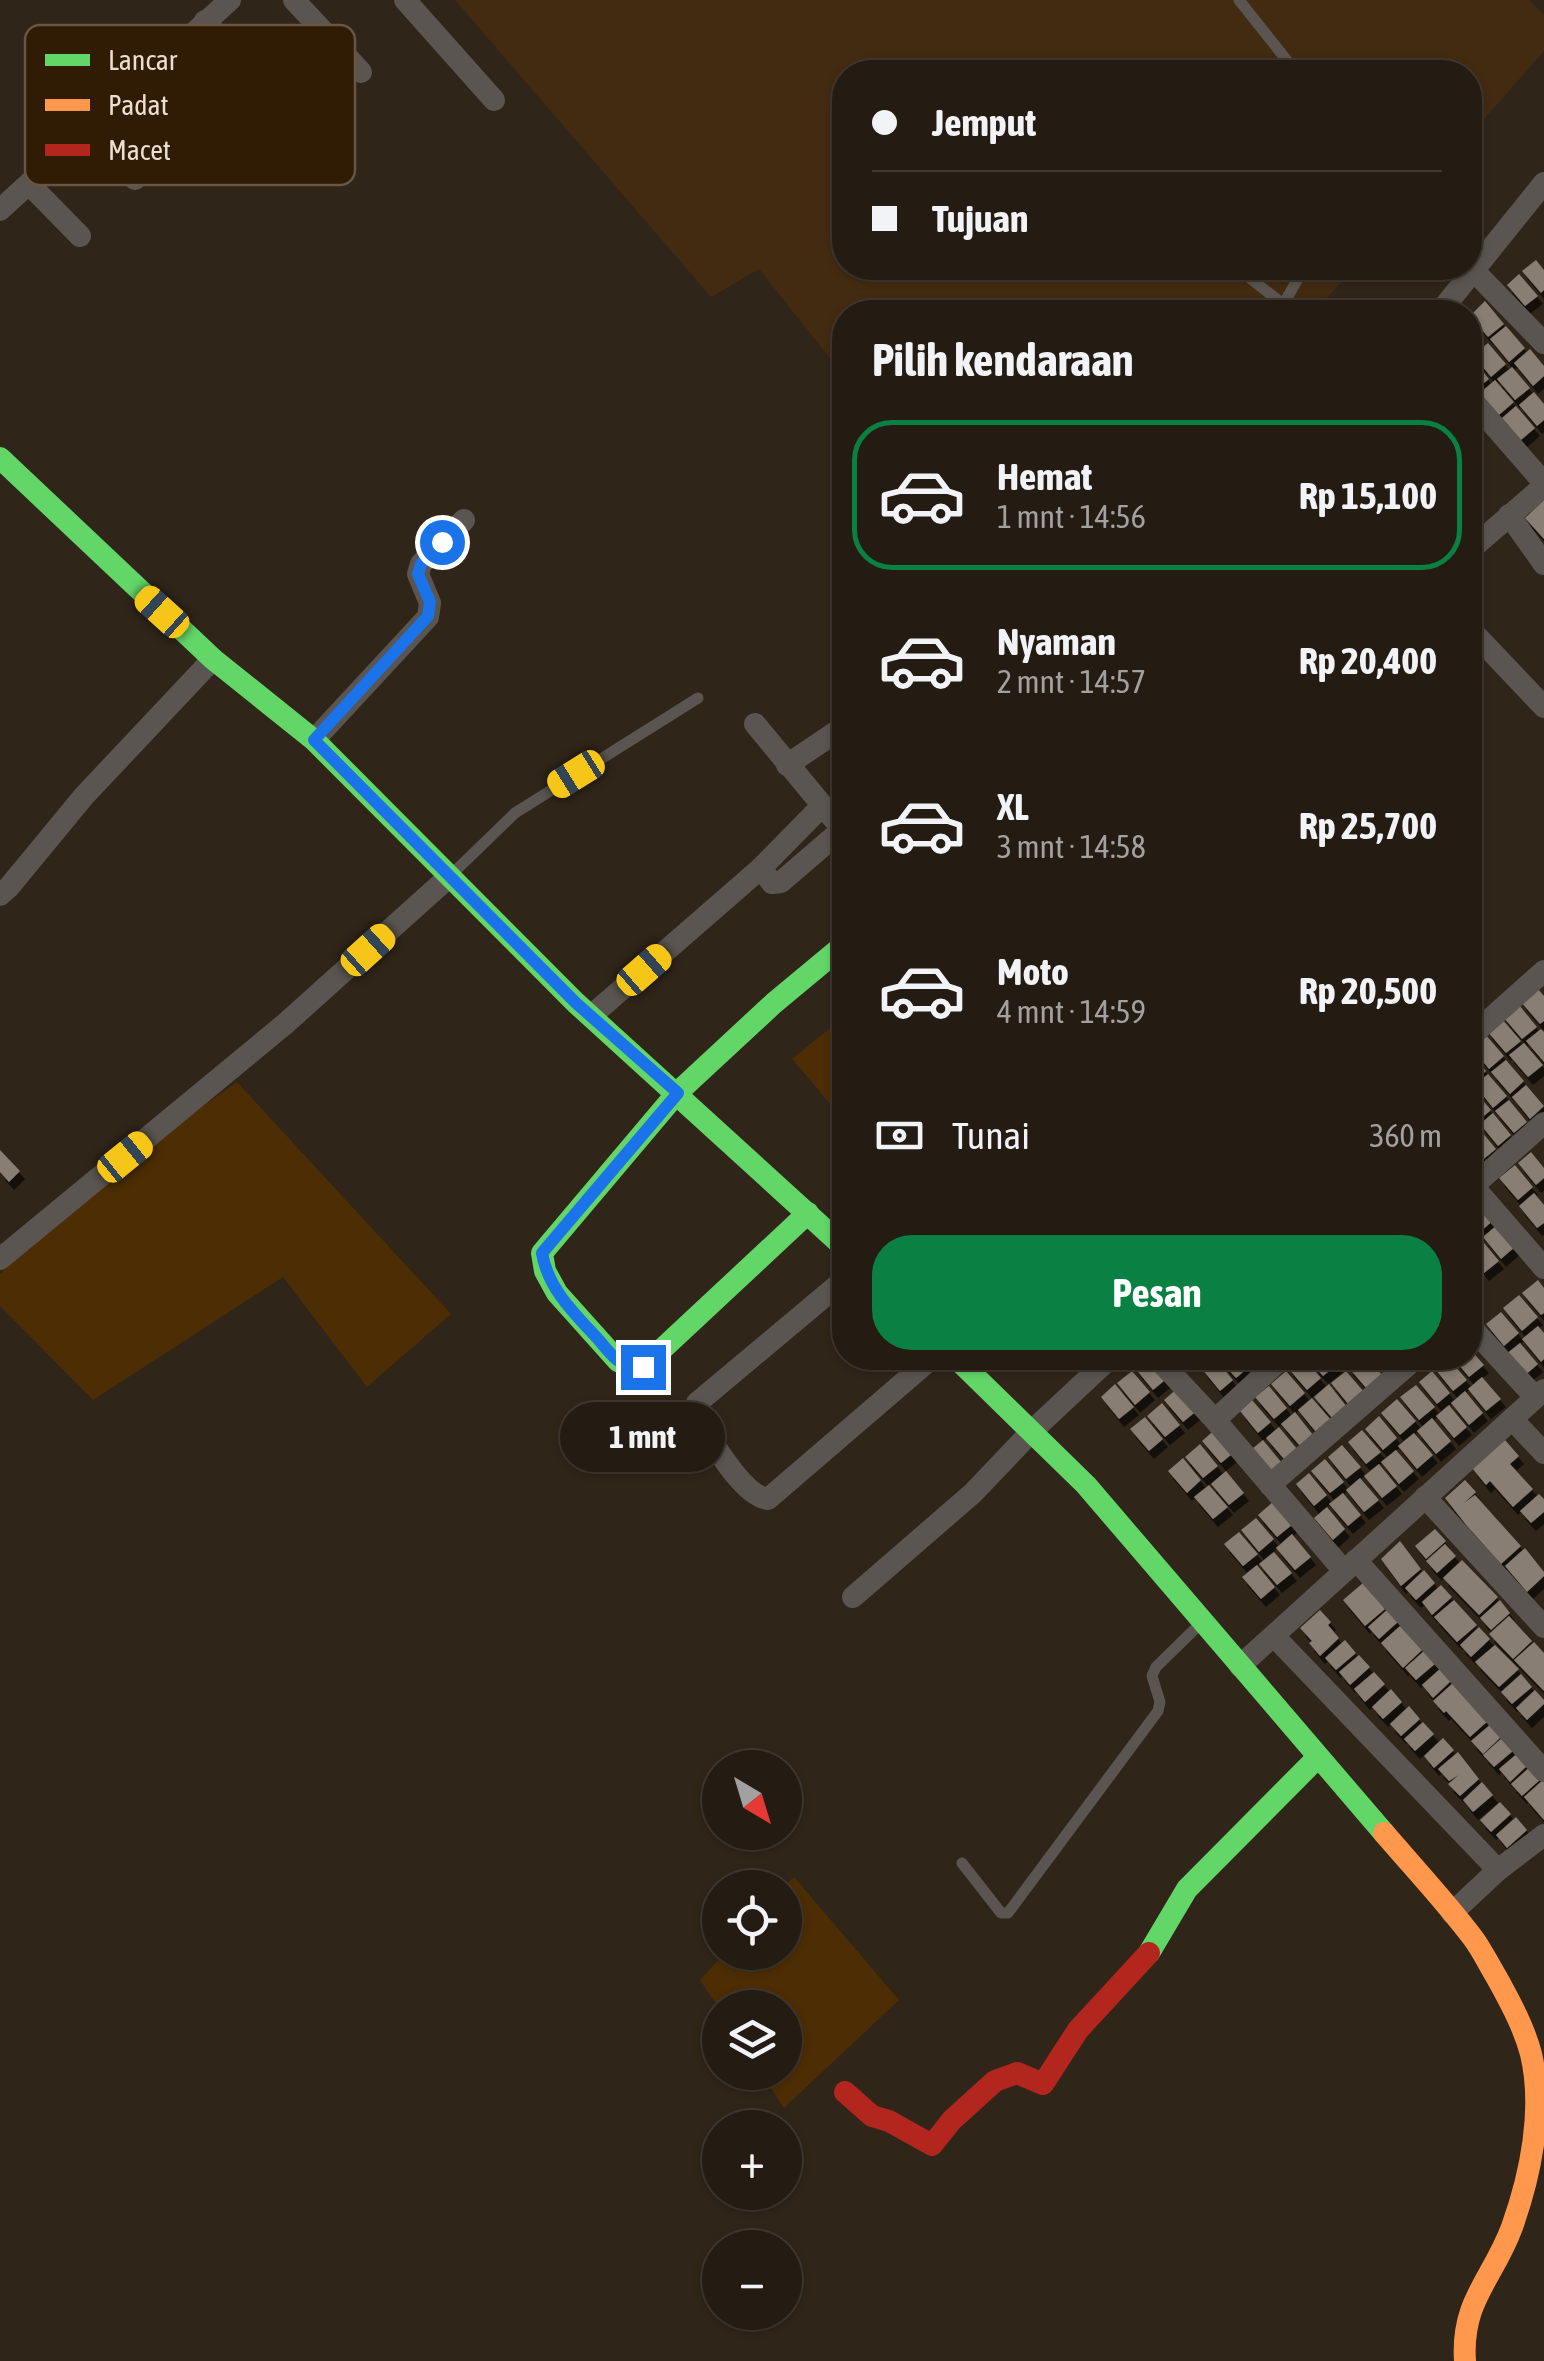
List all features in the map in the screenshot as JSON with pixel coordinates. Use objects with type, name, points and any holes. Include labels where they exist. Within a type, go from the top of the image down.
[{"type":"street","points":[[202,25],[230,0]]},
{"type":"street","points":[[294,0],[317,25]]},
{"type":"street","points":[[405,0],[494,100]]},
{"type":"street","points":[[206,21],[210,25]]},
{"type":"street","points":[[355,66],[361,72]]},
{"type":"street","points":[[0,210],[28,185]]},
{"type":"street","points":[[30,185],[80,236]]},
{"type":"street","points":[[1482,261],[1540,198]]},
{"type":"street","points":[[1482,278],[1544,343]]},
{"type":"street","points":[[1450,300],[1466,280]]},
{"type":"street","points":[[1482,412],[1544,484],[1482,539]]},
{"type":"street","points":[[0,458],[213,659],[314,740],[591,1016],[832,1236]]},
{"type":"street","points":[[1508,514],[1544,564]]},
{"type":"street","points":[[314,740],[428,616],[430,602],[418,574],[421,564],[464,520]]},
{"type":"street","points":[[1482,642],[1544,707]]},
{"type":"street","points":[[0,895],[84,796],[213,659]]},
{"type":"street","points":[[754,724],[832,816]]},
{"type":"street","points":[[786,764],[832,734]]},
{"type":"street","points":[[591,1016],[761,868],[822,806]]},
{"type":"street","points":[[761,868],[772,883],[780,882],[832,838]]},
{"type":"street","points":[[0,1259],[285,1024],[451,875]]},
{"type":"street","points":[[808,1214],[643,1367],[618,1362],[558,1293],[545,1270],[542,1253],[678,1093],[832,955]]},
{"type":"street","points":[[1482,1025],[1544,971]]},
{"type":"street","points":[[1482,1176],[1544,1123]]},
{"type":"street","points":[[1482,1194],[1540,1254]]},
{"type":"street","points":[[832,1290],[695,1407],[695,1416],[743,1484],[758,1498],[768,1499],[918,1370]]},
{"type":"street","points":[[1240,1666],[1540,1393],[1482,1337]]},
{"type":"street","points":[[975,1370],[1086,1485],[1476,1940],[1507,1996],[1532,2057],[1537,2132],[1520,2206],[1501,2252],[1468,2310],[1462,2335],[1465,2361]]},
{"type":"street","points":[[853,1596],[973,1493],[1097,1370]]},
{"type":"street","points":[[1168,1370],[1270,1485],[1544,1771]]},
{"type":"street","points":[[1215,1420],[1269,1370]]},
{"type":"street","points":[[1270,1485],[1402,1370]]},
{"type":"street","points":[[1512,1419],[1544,1453]]},
{"type":"street","points":[[1425,1498],[1544,1626]]},
{"type":"street","points":[[1274,1636],[1498,1870]]},
{"type":"street","points":[[845,2092],[872,2116],[932,2145],[952,2120],[994,2081],[1018,2072],[1043,2084],[1078,2030],[1151,1952],[1186,1890],[1318,1757]]},
{"type":"street","points":[[1452,1913],[1498,1870],[1544,1835]]},
{"type":"lane","points":[[1239,0],[1286,60]]},
{"type":"lane","points":[[1250,280],[1272,300]]},
{"type":"lane","points":[[451,875],[515,812],[698,698]]},
{"type":"lane","points":[[962,1863],[1001,1913],[1008,1913],[1158,1711],[1160,1702],[1152,1676],[1156,1666],[1202,1622]]},
{"type":"shaded area","points":[[455,0],[1529,0],[1544,15],[1544,51],[1482,121],[1482,60],[832,60],[832,280],[1343,280],[1325,300],[832,300],[832,361],[759,269],[711,297]]},
{"type":"shaded area","points":[[832,1027],[832,1106],[792,1059]]},
{"type":"shaded area","points":[[237,1082],[451,1314],[367,1387],[283,1277],[93,1400],[0,1306],[0,1274],[101,1178]]},
{"type":"shaded area","points":[[802,1886],[899,2000],[784,2108],[772,2090],[802,2090],[802,1990],[707,1990],[700,1980],[709,1970],[802,1970]]},
{"type":"building","points":[[1536,260],[1544,270],[1541,293],[1522,271]]},
{"type":"building","points":[[1519,274],[1538,296],[1525,306],[1507,285]]},
{"type":"building","points":[[1485,301],[1504,324],[1488,337],[1482,330]]},
{"type":"building","points":[[1506,326],[1525,348],[1509,362],[1490,339]]},
{"type":"building","points":[[1488,343],[1506,364],[1491,377],[1482,366],[1482,348]]},
{"type":"building","points":[[1530,349],[1544,366],[1544,376],[1533,386],[1514,363]]},
{"type":"building","points":[[1512,367],[1530,388],[1515,400],[1497,379]]},
{"type":"building","points":[[1495,380],[1514,402],[1499,415],[1482,391]]},
{"type":"building","points":[[1534,392],[1544,404],[1544,420],[1537,426],[1519,405]]},
{"type":"building","points":[[1516,406],[1535,428],[1521,440],[1502,418]]},
{"type":"building","points":[[1544,500],[1544,539],[1525,518]]},
{"type":"building","points":[[1537,988],[1544,996],[1544,1021],[1540,1024],[1521,1002]]},
{"type":"building","points":[[1519,1005],[1537,1027],[1522,1039],[1504,1018]]},
{"type":"building","points":[[1502,1019],[1521,1041],[1506,1053],[1487,1031]]},
{"type":"building","points":[[1541,1029],[1544,1032],[1544,1062],[1526,1041]]},
{"type":"building","points":[[1485,1034],[1504,1056],[1489,1069],[1482,1060]]},
{"type":"building","points":[[1524,1043],[1543,1065],[1528,1077],[1509,1055]]},
{"type":"building","points":[[1506,1060],[1524,1081],[1510,1094],[1491,1072]]},
{"type":"building","points":[[1488,1074],[1507,1096],[1493,1108],[1482,1094],[1482,1079]]},
{"type":"building","points":[[1526,1085],[1544,1106],[1530,1119],[1512,1097]]},
{"type":"building","points":[[1482,1100],[1491,1110],[1482,1118]]},
{"type":"building","points":[[1509,1100],[1527,1122],[1514,1133],[1495,1111]]},
{"type":"building","points":[[1493,1113],[1511,1135],[1498,1146],[1482,1122]]},
{"type":"building","points":[[1482,1132],[1496,1149],[1482,1160]]},
{"type":"building","points":[[0,1150],[20,1171],[9,1182],[0,1172]]},
{"type":"building","points":[[1531,1152],[1544,1168],[1544,1178],[1536,1185],[1518,1163]]},
{"type":"building","points":[[1515,1165],[1533,1187],[1518,1200],[1499,1178]]},
{"type":"building","points":[[1534,1193],[1544,1205],[1544,1223],[1537,1228],[1519,1206]]},
{"type":"building","points":[[1482,1202],[1496,1218],[1482,1230]]},
{"type":"building","points":[[1497,1225],[1516,1246],[1501,1259],[1483,1237]]},
{"type":"building","points":[[1482,1240],[1499,1261],[1484,1273],[1482,1271]]},
{"type":"building","points":[[1538,1280],[1544,1288],[1541,1315],[1522,1293]]},
{"type":"building","points":[[1519,1295],[1538,1317],[1522,1331],[1503,1308]]},
{"type":"building","points":[[1501,1312],[1519,1333],[1504,1346],[1486,1324]]},
{"type":"building","points":[[1538,1326],[1544,1333],[1541,1362],[1522,1339]]},
{"type":"building","points":[[1520,1343],[1538,1364],[1523,1377],[1505,1355]]},
{"type":"building","points":[[1136,1370],[1165,1370],[1170,1376],[1153,1390]]},
{"type":"building","points":[[1203,1370],[1225,1370],[1233,1380],[1220,1391]]},
{"type":"building","points":[[1229,1370],[1245,1370],[1236,1378]]},
{"type":"building","points":[[1290,1370],[1314,1370],[1321,1378],[1307,1390]]},
{"type":"building","points":[[1351,1370],[1378,1370],[1383,1376],[1367,1389]]},
{"type":"building","points":[[1436,1370],[1458,1370],[1467,1380],[1453,1391]]},
{"type":"building","points":[[1132,1371],[1150,1392],[1135,1405],[1117,1383]]},
{"type":"building","points":[[1286,1371],[1305,1393],[1290,1406],[1271,1384]]},
{"type":"building","points":[[1346,1371],[1364,1392],[1349,1405],[1331,1383]]},
{"type":"building","points":[[1432,1371],[1450,1393],[1437,1404],[1419,1382]]},
{"type":"building","points":[[1482,1377],[1501,1399],[1486,1411],[1468,1389]]},
{"type":"building","points":[[1115,1384],[1134,1407],[1119,1419],[1101,1397]]},
{"type":"building","points":[[1329,1384],[1347,1407],[1333,1419],[1314,1397]]},
{"type":"building","points":[[1416,1385],[1435,1407],[1419,1420],[1400,1397]]},
{"type":"building","points":[[1180,1386],[1199,1409],[1183,1422],[1164,1400]]},
{"type":"building","points":[[1269,1386],[1287,1408],[1274,1419],[1255,1397]]},
{"type":"building","points":[[1465,1391],[1483,1413],[1469,1425],[1451,1403]]},
{"type":"building","points":[[1312,1398],[1331,1420],[1316,1432],[1298,1410]]},
{"type":"building","points":[[1397,1399],[1416,1421],[1400,1435],[1381,1413]]},
{"type":"building","points":[[1252,1400],[1271,1422],[1258,1433],[1240,1411]]},
{"type":"building","points":[[1162,1403],[1180,1425],[1165,1437],[1147,1416]]},
{"type":"building","points":[[1449,1405],[1467,1427],[1454,1438],[1436,1416]]},
{"type":"building","points":[[1295,1412],[1313,1435],[1300,1446],[1281,1424]]},
{"type":"building","points":[[1379,1416],[1397,1438],[1383,1450],[1365,1429]]},
{"type":"building","points":[[1145,1417],[1163,1439],[1149,1451],[1130,1429]]},
{"type":"building","points":[[1432,1418],[1451,1441],[1436,1454],[1417,1431]]},
{"type":"building","points":[[1218,1427],[1237,1450],[1221,1463],[1202,1441]]},
{"type":"building","points":[[1279,1427],[1297,1449],[1284,1459],[1266,1438]]},
{"type":"building","points":[[1362,1430],[1381,1452],[1366,1464],[1348,1442]]},
{"type":"building","points":[[1414,1433],[1433,1455],[1417,1469],[1398,1446]]},
{"type":"building","points":[[1263,1440],[1281,1462],[1266,1475],[1247,1453]]},
{"type":"building","points":[[1505,1440],[1519,1456],[1510,1464],[1533,1489],[1513,1507],[1472,1468]]},
{"type":"building","points":[[1200,1444],[1218,1466],[1203,1478],[1185,1457]]},
{"type":"building","points":[[1342,1445],[1361,1467],[1346,1479],[1328,1457]]},
{"type":"building","points":[[1396,1450],[1414,1471],[1399,1484],[1381,1462]]},
{"type":"building","points":[[1183,1458],[1201,1480],[1187,1493],[1168,1471]]},
{"type":"building","points":[[1325,1459],[1344,1482],[1330,1493],[1311,1471]]},
{"type":"building","points":[[1379,1464],[1397,1486],[1382,1498],[1364,1476]]},
{"type":"building","points":[[1226,1471],[1244,1493],[1229,1505],[1211,1484]]},
{"type":"building","points":[[1309,1473],[1327,1495],[1314,1506],[1296,1484]]},
{"type":"building","points":[[1360,1478],[1379,1500],[1364,1512],[1346,1490]]},
{"type":"building","points":[[1465,1480],[1476,1492],[1464,1503],[1475,1495],[1521,1546],[1501,1564],[1445,1498]]},
{"type":"building","points":[[1209,1485],[1228,1507],[1213,1519],[1194,1497]]},
{"type":"building","points":[[1343,1493],[1361,1515],[1348,1526],[1329,1504]]},
{"type":"building","points":[[1539,1494],[1544,1499],[1544,1512],[1531,1523],[1520,1511]]},
{"type":"building","points":[[1274,1501],[1293,1524],[1277,1537],[1258,1515]]},
{"type":"building","points":[[1327,1507],[1345,1529],[1333,1540],[1314,1518]]},
{"type":"building","points":[[1256,1518],[1274,1539],[1259,1552],[1241,1530]]},
{"type":"building","points":[[1435,1529],[1446,1541],[1426,1559],[1415,1546]]},
{"type":"building","points":[[1239,1532],[1258,1554],[1243,1566],[1224,1544]]},
{"type":"building","points":[[1292,1534],[1311,1557],[1295,1570],[1276,1548]]},
{"type":"building","points":[[1400,1541],[1421,1569],[1401,1586],[1381,1559]]},
{"type":"building","points":[[1445,1544],[1456,1556],[1437,1573],[1426,1561]]},
{"type":"building","points":[[1525,1548],[1544,1572],[1527,1592],[1505,1566]]},
{"type":"building","points":[[1274,1552],[1292,1573],[1277,1585],[1259,1564]]},
{"type":"building","points":[[1462,1560],[1498,1597],[1479,1615],[1443,1578]]},
{"type":"building","points":[[1257,1565],[1275,1587],[1261,1599],[1242,1577]]},
{"type":"building","points":[[1424,1570],[1435,1583],[1416,1600],[1405,1588]]},
{"type":"building","points":[[1363,1583],[1385,1609],[1365,1626],[1343,1600]]},
{"type":"building","points":[[1441,1585],[1452,1597],[1432,1615],[1422,1602]]},
{"type":"building","points":[[1454,1600],[1477,1625],[1457,1642],[1434,1617]]},
{"type":"building","points":[[1500,1600],[1510,1613],[1491,1630],[1480,1618]]},
{"type":"building","points":[[1388,1609],[1399,1621],[1379,1639],[1368,1627]]},
{"type":"building","points":[[1320,1610],[1339,1638],[1320,1656],[1300,1628]]},
{"type":"building","points":[[1509,1616],[1532,1641],[1513,1659],[1489,1634]]},
{"type":"building","points":[[1400,1626],[1422,1650],[1403,1668],[1381,1643]]},
{"type":"building","points":[[1479,1627],[1490,1639],[1471,1657],[1460,1645]]},
{"type":"building","points":[[1345,1640],[1356,1653],[1336,1670],[1325,1658]]},
{"type":"building","points":[[1534,1642],[1544,1653],[1544,1691],[1514,1660]]},
{"type":"building","points":[[1495,1645],[1519,1669],[1499,1687],[1475,1662]]},
{"type":"building","points":[[1424,1651],[1436,1663],[1416,1680],[1405,1668]]},
{"type":"building","points":[[1359,1655],[1370,1667],[1350,1685],[1339,1672]]},
{"type":"building","points":[[1441,1668],[1452,1680],[1433,1698],[1422,1685]]},
{"type":"building","points":[[1374,1672],[1385,1684],[1365,1702],[1354,1689]]},
{"type":"building","points":[[1521,1674],[1532,1687],[1512,1704],[1501,1692]]},
{"type":"building","points":[[1453,1683],[1490,1719],[1470,1737],[1433,1701]]},
{"type":"building","points":[[1391,1689],[1402,1702],[1383,1719],[1372,1707]]},
{"type":"building","points":[[1535,1690],[1544,1704],[1527,1720],[1516,1708]]},
{"type":"building","points":[[1409,1706],[1420,1719],[1401,1736],[1390,1724]]},
{"type":"building","points":[[1423,1722],[1434,1734],[1415,1751],[1404,1739]]},
{"type":"building","points":[[1491,1724],[1502,1736],[1483,1754],[1471,1741]]},
{"type":"building","points":[[1503,1737],[1514,1750],[1494,1767],[1483,1755]]},
{"type":"building","points":[[1443,1738],[1454,1750],[1434,1768],[1424,1756]]},
{"type":"building","points":[[1458,1752],[1479,1779],[1460,1796],[1448,1784],[1459,1775],[1449,1781],[1438,1769]]},
{"type":"building","points":[[1519,1752],[1529,1764],[1510,1782],[1499,1769]]},
{"type":"building","points":[[1531,1766],[1542,1778],[1522,1796],[1511,1784]]},
{"type":"building","points":[[1544,1779],[1544,1820],[1524,1797]]},
{"type":"building","points":[[1482,1782],[1493,1795],[1473,1812],[1463,1800]]},
{"type":"building","points":[[1500,1802],[1511,1814],[1491,1832],[1480,1820]]},
{"type":"building","points":[[1516,1817],[1527,1830],[1507,1848],[1496,1835]]},
{"type":"traffic: fast","points":[[0,458],[213,659],[314,740],[576,1003],[832,1236]]},
{"type":"traffic: fast","points":[[808,1213],[643,1367],[633,1368],[618,1361],[557,1293],[545,1271],[542,1253],[677,1093],[832,955]]},
{"type":"traffic: fast","points":[[968,1370],[1086,1485],[1384,1833]]},
{"type":"traffic: fast","points":[[1149,1953],[1187,1889],[1318,1757]]},
{"type":"traffic: slow","points":[[1384,1833],[1479,1947],[1521,2024],[1535,2075],[1536,2119],[1525,2185],[1512,2227],[1473,2306],[1465,2340],[1465,2361]]},
{"type":"traffic: jam","points":[[845,2092],[872,2116],[932,2145],[952,2120],[995,2081],[1017,2073],[1043,2084],[1078,2030],[1149,1953]]},
{"type":"route","points":[[442,542],[421,564],[418,574],[430,602],[428,616],[314,740],[576,1003],[678,1093],[542,1253],[545,1270],[558,1293],[618,1362],[643,1367]]}]
